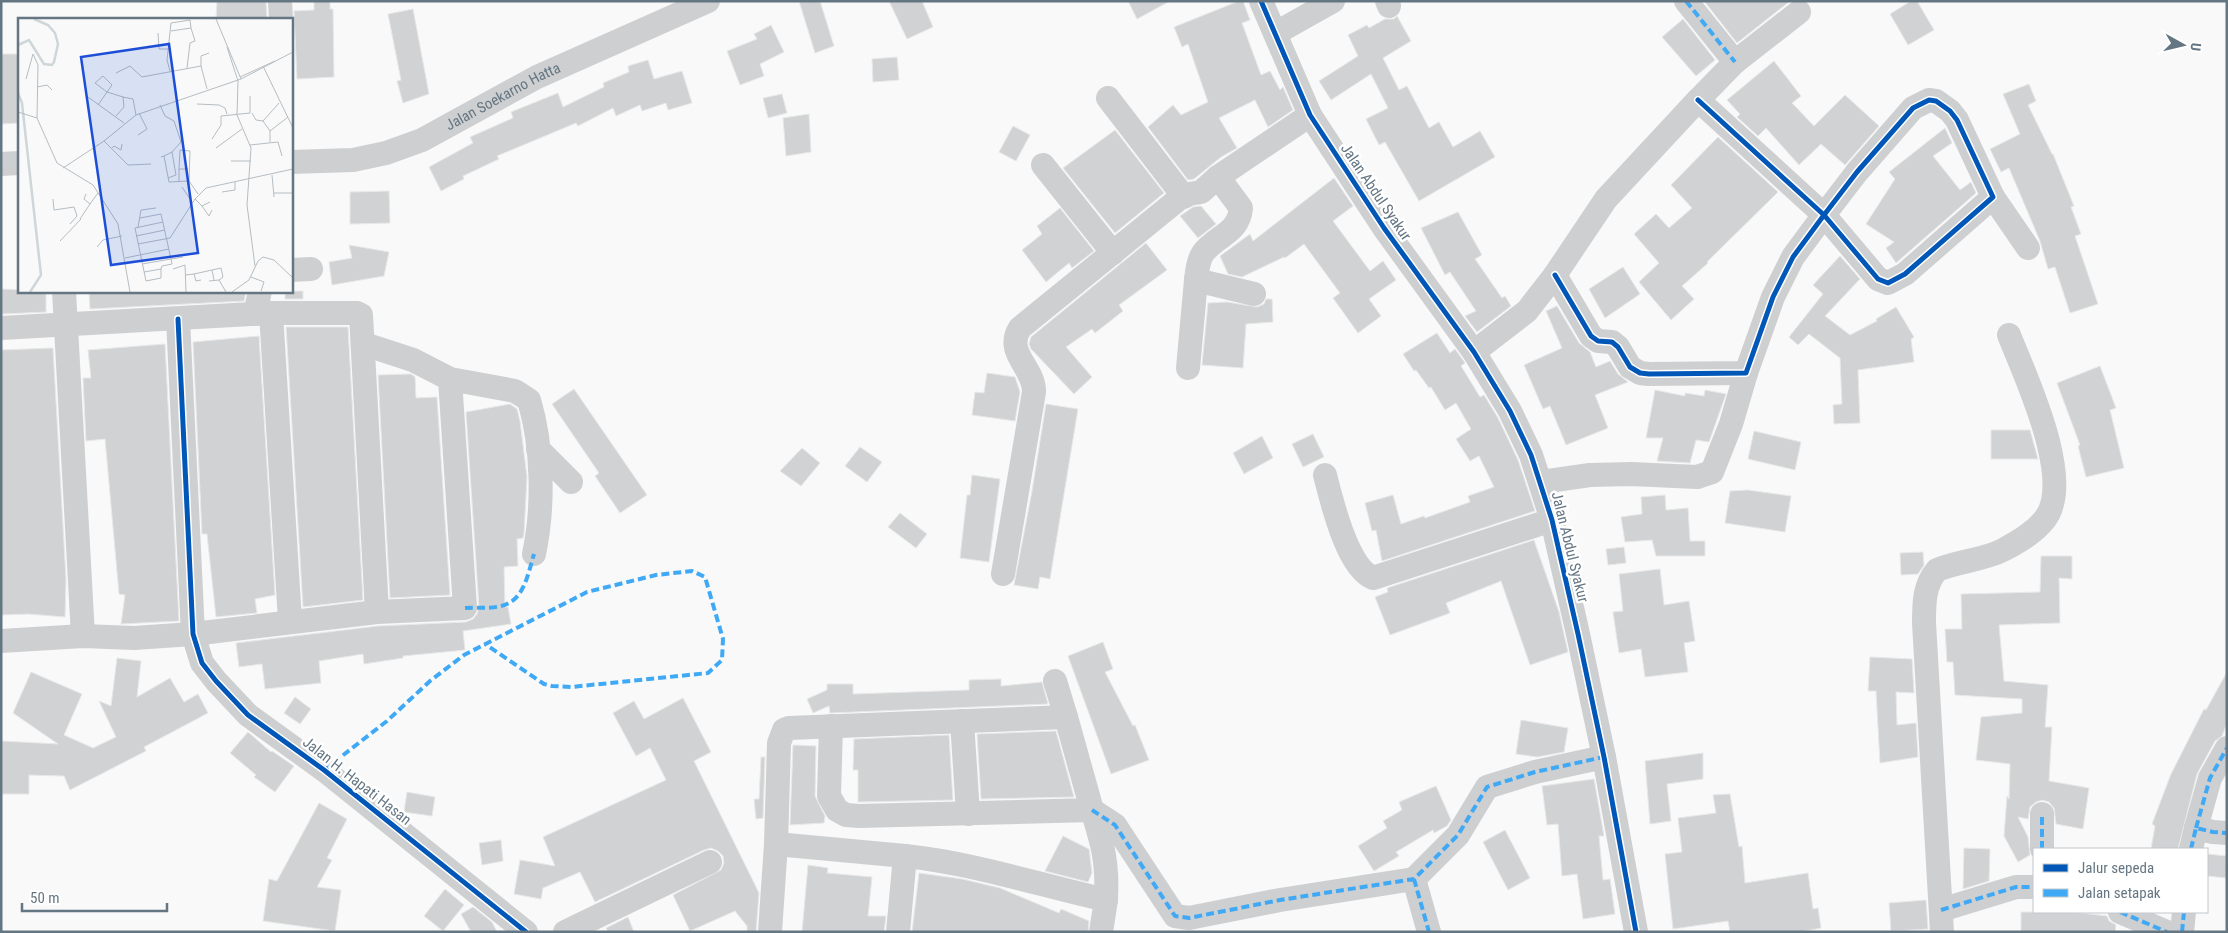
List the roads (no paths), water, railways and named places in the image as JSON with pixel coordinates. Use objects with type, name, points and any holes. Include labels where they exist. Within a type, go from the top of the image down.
[{"type":"street","points":[[280,1],[281,18]]},
{"type":"street","name":"Jalan Soekarno Hatta","points":[[292,158],[353,160],[386,153],[422,140],[537,77],[708,1]]},
{"type":"street","name":"Jalan Abdul Syakur","points":[[1261,1],[1310,115],[1384,228],[1474,352],[1510,410],[1541,482],[1552,520],[1604,758],[1636,932]]},
{"type":"street","points":[[1276,33],[1333,1]]},
{"type":"street","points":[[1686,1],[1735,62]]},
{"type":"street","points":[[1474,352],[1527,311],[1555,276],[1606,199],[1698,100],[1735,62],[1798,12]]},
{"type":"street","points":[[1108,98],[1184,196]]},
{"type":"street","points":[[1698,100],[1824,215],[1878,280],[1888,283],[1905,274],[1993,197]]},
{"type":"street","points":[[1541,482],[1590,475],[1623,474],[1698,477],[1712,472],[1731,424],[1746,373],[1773,297],[1793,257],[1857,172],[1913,108],[1929,100],[1936,100],[1943,104],[1957,120],[1993,197],[2028,248]]},
{"type":"street","points":[[1003,574],[1034,392],[1033,377],[1016,350],[1017,332],[1184,196],[1201,192],[1218,176],[1310,115]]},
{"type":"street","points":[[1,164],[18,163]]},
{"type":"street","points":[[1043,165],[1113,253]]},
{"type":"street","points":[[1188,368],[1199,260],[1204,251],[1236,225],[1240,215],[1241,208],[1218,176]]},
{"type":"street","points":[[1555,276],[1591,336],[1598,341],[1612,342],[1635,371],[1649,374],[1746,373]]},
{"type":"street","points":[[1196,280],[1254,294]]},
{"type":"street","points":[[64,292],[83,636]]},
{"type":"street","points":[[260,292],[290,621]]},
{"type":"street","points":[[1,328],[66,323],[263,314],[359,314],[362,319],[364,344],[377,612]]},
{"type":"street","name":"Jalan H. Hapati Hasan","points":[[178,319],[193,634],[202,663],[248,715],[324,770],[526,932]]},
{"type":"street","points":[[2009,335],[2046,431],[2054,471],[2054,498],[2046,518],[2032,532],[2000,551],[1937,570],[1930,578],[1926,590],[1924,624],[1941,921],[2016,887],[2033,887]]},
{"type":"street","points":[[364,344],[413,360],[450,380],[515,391],[524,395],[529,400],[538,449],[540,517],[534,554]]},
{"type":"street","points":[[1,641],[83,636],[134,638],[193,634],[377,612],[465,608],[450,380]]},
{"type":"street","points":[[538,449],[571,482]]},
{"type":"street","points":[[1325,475],[1341,533],[1363,574],[1372,578],[1552,520]]},
{"type":"street","points":[[1055,681],[1104,848],[1107,876],[1106,900],[1101,932]]},
{"type":"street","points":[[770,932],[776,844],[778,743],[781,733],[790,728],[1066,717]]},
{"type":"street","points":[[962,721],[968,814]]},
{"type":"street","points":[[831,726],[828,796],[837,810],[846,815],[1092,810],[1115,825],[1178,918],[1189,918],[1280,900],[1414,879],[1458,835],[1487,787],[1535,772],[1604,758]]},
{"type":"street","points":[[2193,838],[2210,778],[2227,748]]},
{"type":"street","points":[[2042,814],[2042,848]]},
{"type":"street","points":[[2193,838],[2213,832],[2227,833]]},
{"type":"street","points":[[776,844],[936,860],[979,868],[1020,880],[1106,900]]},
{"type":"street","points":[[898,932],[905,856]]},
{"type":"street","points":[[565,932],[710,862]]},
{"type":"street","points":[[1414,879],[1430,932]]},
{"type":"street","points":[[2122,913],[2167,932]]},
{"type":"street","points":[[2182,932],[2184,913]]}]
